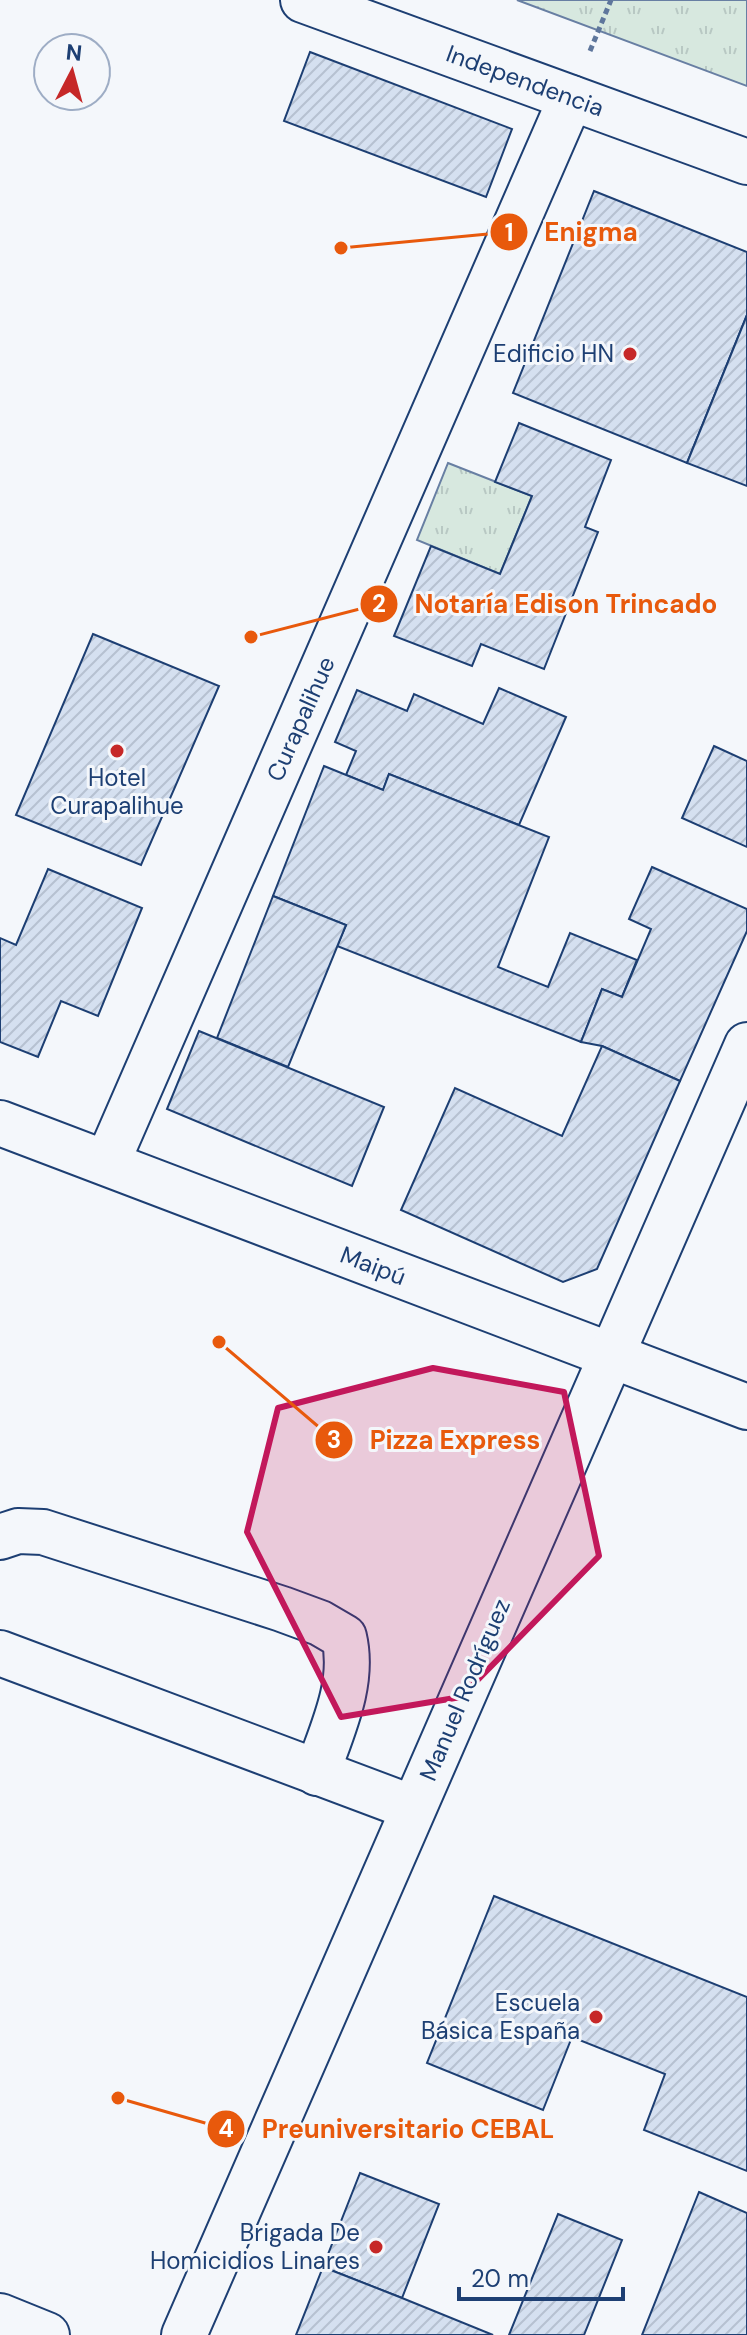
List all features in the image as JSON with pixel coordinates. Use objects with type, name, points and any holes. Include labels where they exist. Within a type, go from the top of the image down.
[{"type":"main road","name":"Independencia","points":[[303,0],[747,162]]},
{"type":"main road","name":"Curapalihue","points":[[107,1163],[571,98]]},
{"type":"main road","name":"Manuel Rodríguez","points":[[184,2335],[747,1045]]},
{"type":"main road","name":"Maipú","points":[[0,1123],[747,1407]]},
{"type":"main road","points":[[0,1537],[18,1531],[43,1532],[282,1609],[320,1623],[344,1637],[348,1654],[347,1678],[317,1773]]},
{"type":"main road","points":[[0,1653],[413,1808]]},
{"type":"main road","points":[[0,2316],[47,2335]]},
{"type":"highlighted area","points":[[433,1368],[564,1392],[599,1556],[461,1697],[341,1717],[247,1532],[278,1408]]},
{"type":"green space","points":[[517,0],[747,0],[747,86]]},
{"type":"green space","points":[[448,463],[532,496],[500,574],[417,540]]},
{"type":"building","points":[[310,52],[512,129],[486,197],[284,121]]},
{"type":"building","name":"Edificio HN","points":[[594,191],[747,252],[747,315],[687,463],[513,393]]},
{"type":"building","points":[[747,315],[747,486],[687,463]]},
{"type":"building","points":[[519,423],[611,460],[585,527],[598,532],[544,669],[481,644],[472,666],[394,636],[431,546],[500,574],[532,496],[495,482]]},
{"type":"building","name":"Hotel Curapalihue","points":[[93,634],[219,686],[141,865],[16,815]]},
{"type":"building","points":[[499,688],[566,717],[519,825],[389,774],[383,790],[346,775],[356,751],[335,742],[357,690],[407,711],[414,694],[483,724]]},
{"type":"building","points":[[714,746],[747,761],[747,847],[682,818]]},
{"type":"building","points":[[324,766],[383,790],[389,774],[549,837],[498,967],[548,987],[570,933],[637,960],[622,997],[602,989],[581,1042],[337,946],[346,925],[273,896]]},
{"type":"building","points":[[652,867],[747,909],[747,931],[680,1081],[602,1046],[581,1042],[602,989],[622,997],[651,929],[629,919]]},
{"type":"building","points":[[48,869],[142,908],[98,1016],[61,1001],[38,1057],[0,1042],[0,938],[16,945]]},
{"type":"building","points":[[273,896],[346,925],[288,1067],[217,1038]]},
{"type":"building","points":[[199,1031],[384,1107],[352,1186],[167,1109]]},
{"type":"building","points":[[602,1046],[680,1081],[597,1269],[563,1282],[401,1210],[455,1088],[562,1136]]},
{"type":"building","name":"Escuela Básica España","points":[[494,1896],[747,1997],[747,2171],[644,2130],[665,2074],[572,2037],[543,2110],[427,2063]]},
{"type":"building","name":"Brigada De Homicidios Linares","points":[[360,2173],[439,2204],[402,2298],[323,2267]]},
{"type":"building","points":[[699,2192],[747,2213],[747,2335],[642,2335]]},
{"type":"building","points":[[558,2214],[622,2240],[584,2335],[509,2335]]},
{"type":"building","points":[[323,2267],[402,2298],[493,2335],[296,2335]]},
{"type":"place","name":"Enigma","points":[[341,248]]},
{"type":"place","name":"Edificio HN","points":[[630,354]]},
{"type":"place","name":"Notaría Edison Trincado","points":[[251,637]]},
{"type":"place","name":"Hotel Curapalihue","points":[[117,751]]},
{"type":"place","name":"Pizza Express","points":[[219,1342]]},
{"type":"place","name":"Escuela Básica España","points":[[596,2017]]},
{"type":"place","name":"Preuniversitario CEBAL","points":[[118,2098]]},
{"type":"place","name":"Brigada De Homicidios Linares","points":[[376,2247]]}]
